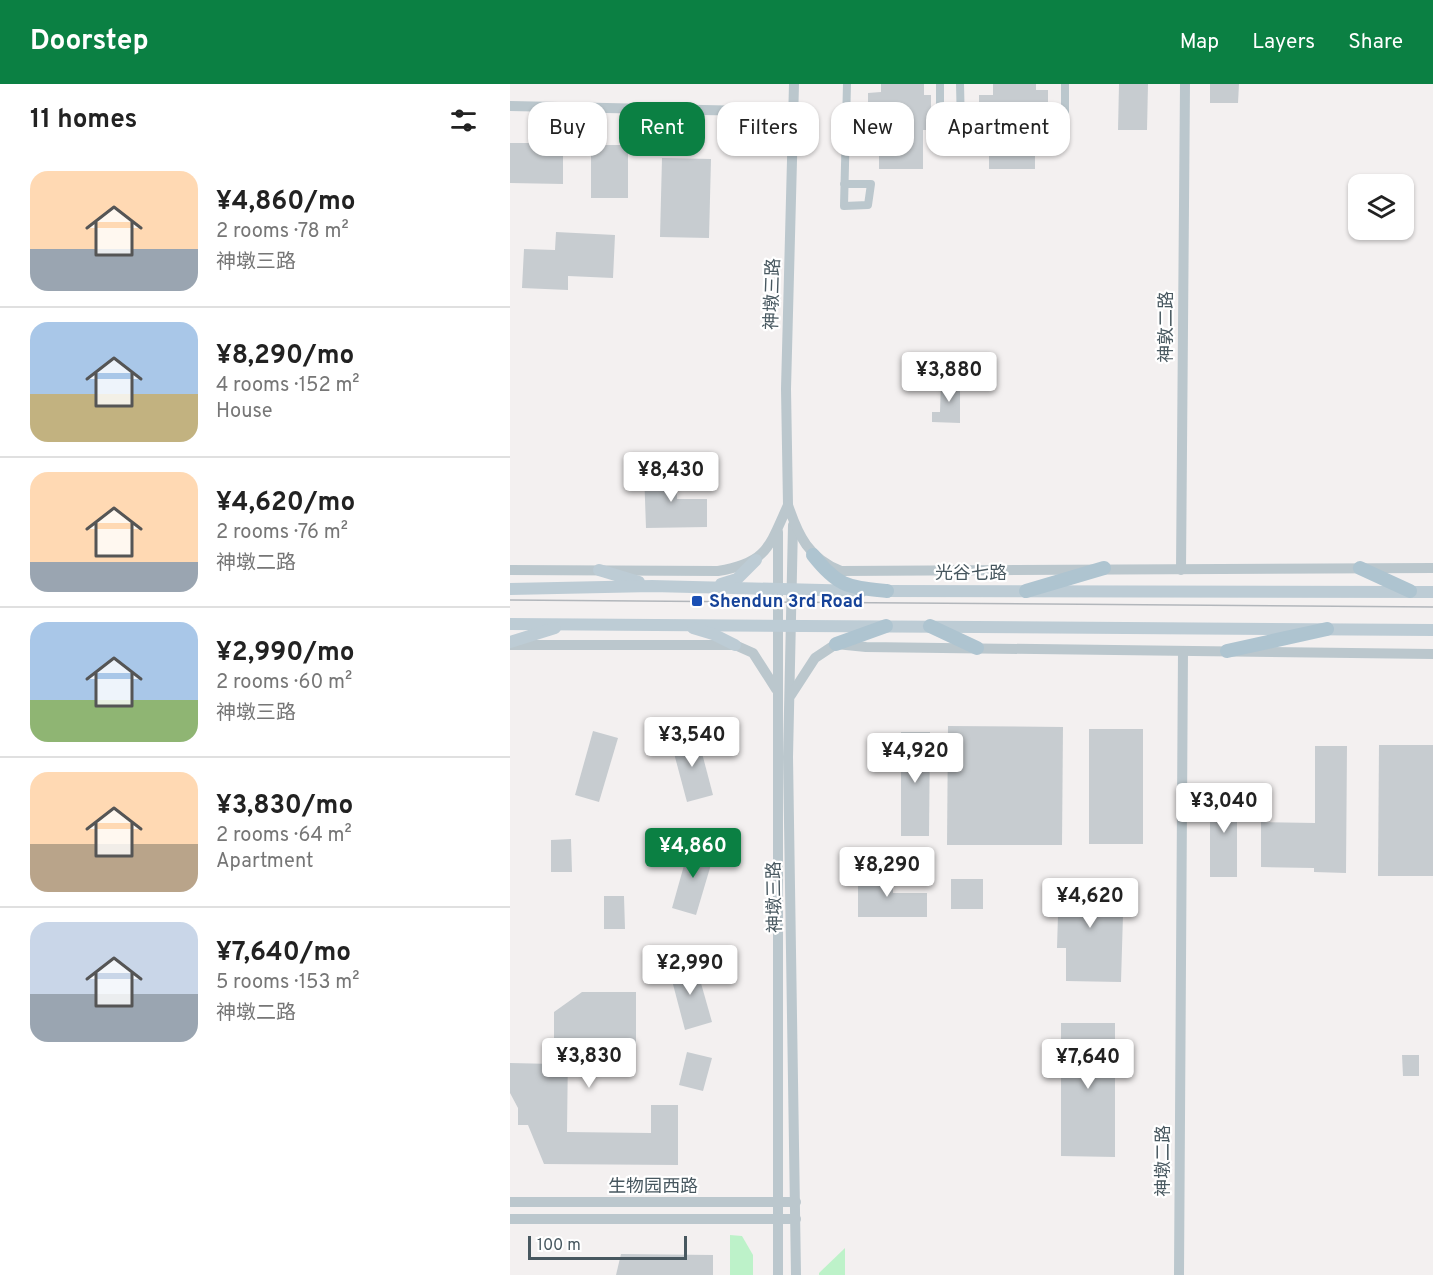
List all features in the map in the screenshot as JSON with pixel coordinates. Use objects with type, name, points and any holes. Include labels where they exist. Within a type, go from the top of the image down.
[{"type":"main road","points":[[813,555],[830,577],[852,587],[887,591]]},
{"type":"main road","points":[[714,587],[737,579],[756,560]]},
{"type":"main road","points":[[1026,591],[1104,568]]},
{"type":"main road","points":[[1360,568],[1410,591]]},
{"type":"main road","points":[[599,570],[652,586]]},
{"type":"main road","name":"光谷七路","points":[[510,589],[652,586],[790,591],[1433,592]]},
{"type":"main road","points":[[510,624],[1433,630]]},
{"type":"main road","points":[[510,643],[569,624]]},
{"type":"main road","points":[[677,624],[713,634],[735,645]]},
{"type":"main road","points":[[836,644],[886,626]]},
{"type":"main road","points":[[930,626],[977,648]]},
{"type":"main road","points":[[1227,651],[1328,629]]},
{"type":"street","name":"神墩三路","points":[[794,84],[794,102]]},
{"type":"street","points":[[844,184],[846,84]]},
{"type":"street","points":[[940,84],[940,127],[961,126],[960,84]]},
{"type":"street","points":[[1065,84],[1065,102]]},
{"type":"street","name":"神敦二路","points":[[1181,570],[1185,84]]},
{"type":"street","points":[[510,106],[717,110]]},
{"type":"street","name":"神墩三路","points":[[788,505],[786,389],[793,156]]},
{"type":"street","points":[[788,505],[797,534],[813,555],[841,571],[867,573],[1104,568],[1181,570],[1433,568]]},
{"type":"street","points":[[510,570],[718,571],[738,567],[756,560],[770,544],[788,505]]},
{"type":"street","name":"神墩三路","points":[[778,1275],[777,691],[790,591],[793,519]]},
{"type":"street","name":"神墩三路","points":[[779,526],[777,590],[784,624],[789,698],[796,1275]]},
{"type":"street","points":[[510,643],[735,645],[753,653],[777,691]]},
{"type":"street","points":[[789,698],[815,658],[836,644],[1433,654]]},
{"type":"street","name":"神墩二路","points":[[1179,1275],[1183,651]]},
{"type":"street","name":"生物园西路","points":[[510,1202],[796,1202]]},
{"type":"street","name":"生物园西路","points":[[510,1219],[796,1219]]},
{"type":"green space","points":[[730,1235],[742,1236],[753,1255],[753,1275],[730,1275]]},
{"type":"green space","points":[[845,1248],[845,1275],[819,1275],[819,1273]]},
{"type":"building","points":[[881,84],[924,84],[924,95],[931,95],[931,102],[926,102],[923,169],[879,169],[879,156],[914,156],[914,102],[868,102],[868,93],[881,92]]},
{"type":"building","points":[[993,84],[1036,84],[1036,90],[1048,90],[1048,102],[979,102],[979,95],[993,95]]},
{"type":"building","points":[[1119,84],[1148,84],[1147,130],[1118,130]]},
{"type":"building","points":[[1210,84],[1239,84],[1238,103],[1210,103]]},
{"type":"building","points":[[510,143],[528,143],[528,156],[563,156],[563,184],[510,183]]},
{"type":"building","points":[[607,145],[619,145],[619,156],[628,156],[628,198],[591,198],[591,156],[607,156]]},
{"type":"building","points":[[989,156],[1035,156],[1035,169],[989,169]]},
{"type":"building","points":[[662,158],[711,159],[709,238],[660,237]]},
{"type":"building","points":[[556,232],[615,235],[613,278],[568,276],[568,290],[522,288],[524,249],[555,250]]},
{"type":"building","points":[[941,381],[960,381],[960,423],[932,422],[932,412],[940,412]]},
{"type":"building","points":[[676,470],[677,499],[707,499],[707,527],[646,528],[644,471]]},
{"type":"building","points":[[948,726],[1063,727],[1062,845],[947,845]]},
{"type":"building","points":[[1089,729],[1143,729],[1143,844],[1089,844]]},
{"type":"building","points":[[593,731],[618,738],[599,802],[575,795]]},
{"type":"building","points":[[901,732],[930,732],[929,836],[901,836]]},
{"type":"building","points":[[697,734],[713,795],[687,802],[671,742]]},
{"type":"building","points":[[1379,745],[1433,745],[1433,876],[1378,876]]},
{"type":"building","points":[[1315,746],[1347,746],[1346,873],[1314,872],[1314,868],[1261,867],[1261,822],[1315,823]]},
{"type":"building","points":[[1210,790],[1237,790],[1237,877],[1210,877]]},
{"type":"building","points":[[571,839],[572,872],[551,872],[551,840]]},
{"type":"building","points":[[690,844],[715,851],[696,915],[672,908]]},
{"type":"building","points":[[858,873],[893,873],[893,893],[927,893],[927,917],[858,917]]},
{"type":"building","points":[[951,879],[983,879],[983,909],[951,909]]},
{"type":"building","points":[[1053,881],[1124,881],[1121,982],[1066,981],[1066,948],[1057,948],[1058,915],[1053,915]]},
{"type":"building","points":[[604,896],[624,896],[625,929],[604,929]]},
{"type":"building","points":[[695,962],[712,1022],[685,1030],[669,969]]},
{"type":"building","points":[[582,992],[636,992],[636,1051],[568,1051],[567,1132],[651,1133],[651,1105],[678,1105],[678,1165],[544,1164],[528,1125],[518,1125],[518,1108],[510,1093],[510,1063],[554,1064],[554,1012]]},
{"type":"building","points":[[1061,1023],[1115,1023],[1115,1157],[1061,1156]]},
{"type":"building","points":[[687,1052],[712,1058],[703,1091],[679,1085]]},
{"type":"building","points":[[1402,1055],[1419,1055],[1419,1076],[1403,1076]]},
{"type":"building","points":[[621,1254],[713,1255],[713,1275],[616,1275]]},
{"type":"tram line","points":[[510,600],[1433,607]]},
{"type":"place","name":"Shendun 3rd Road","points":[[697,601]]}]
